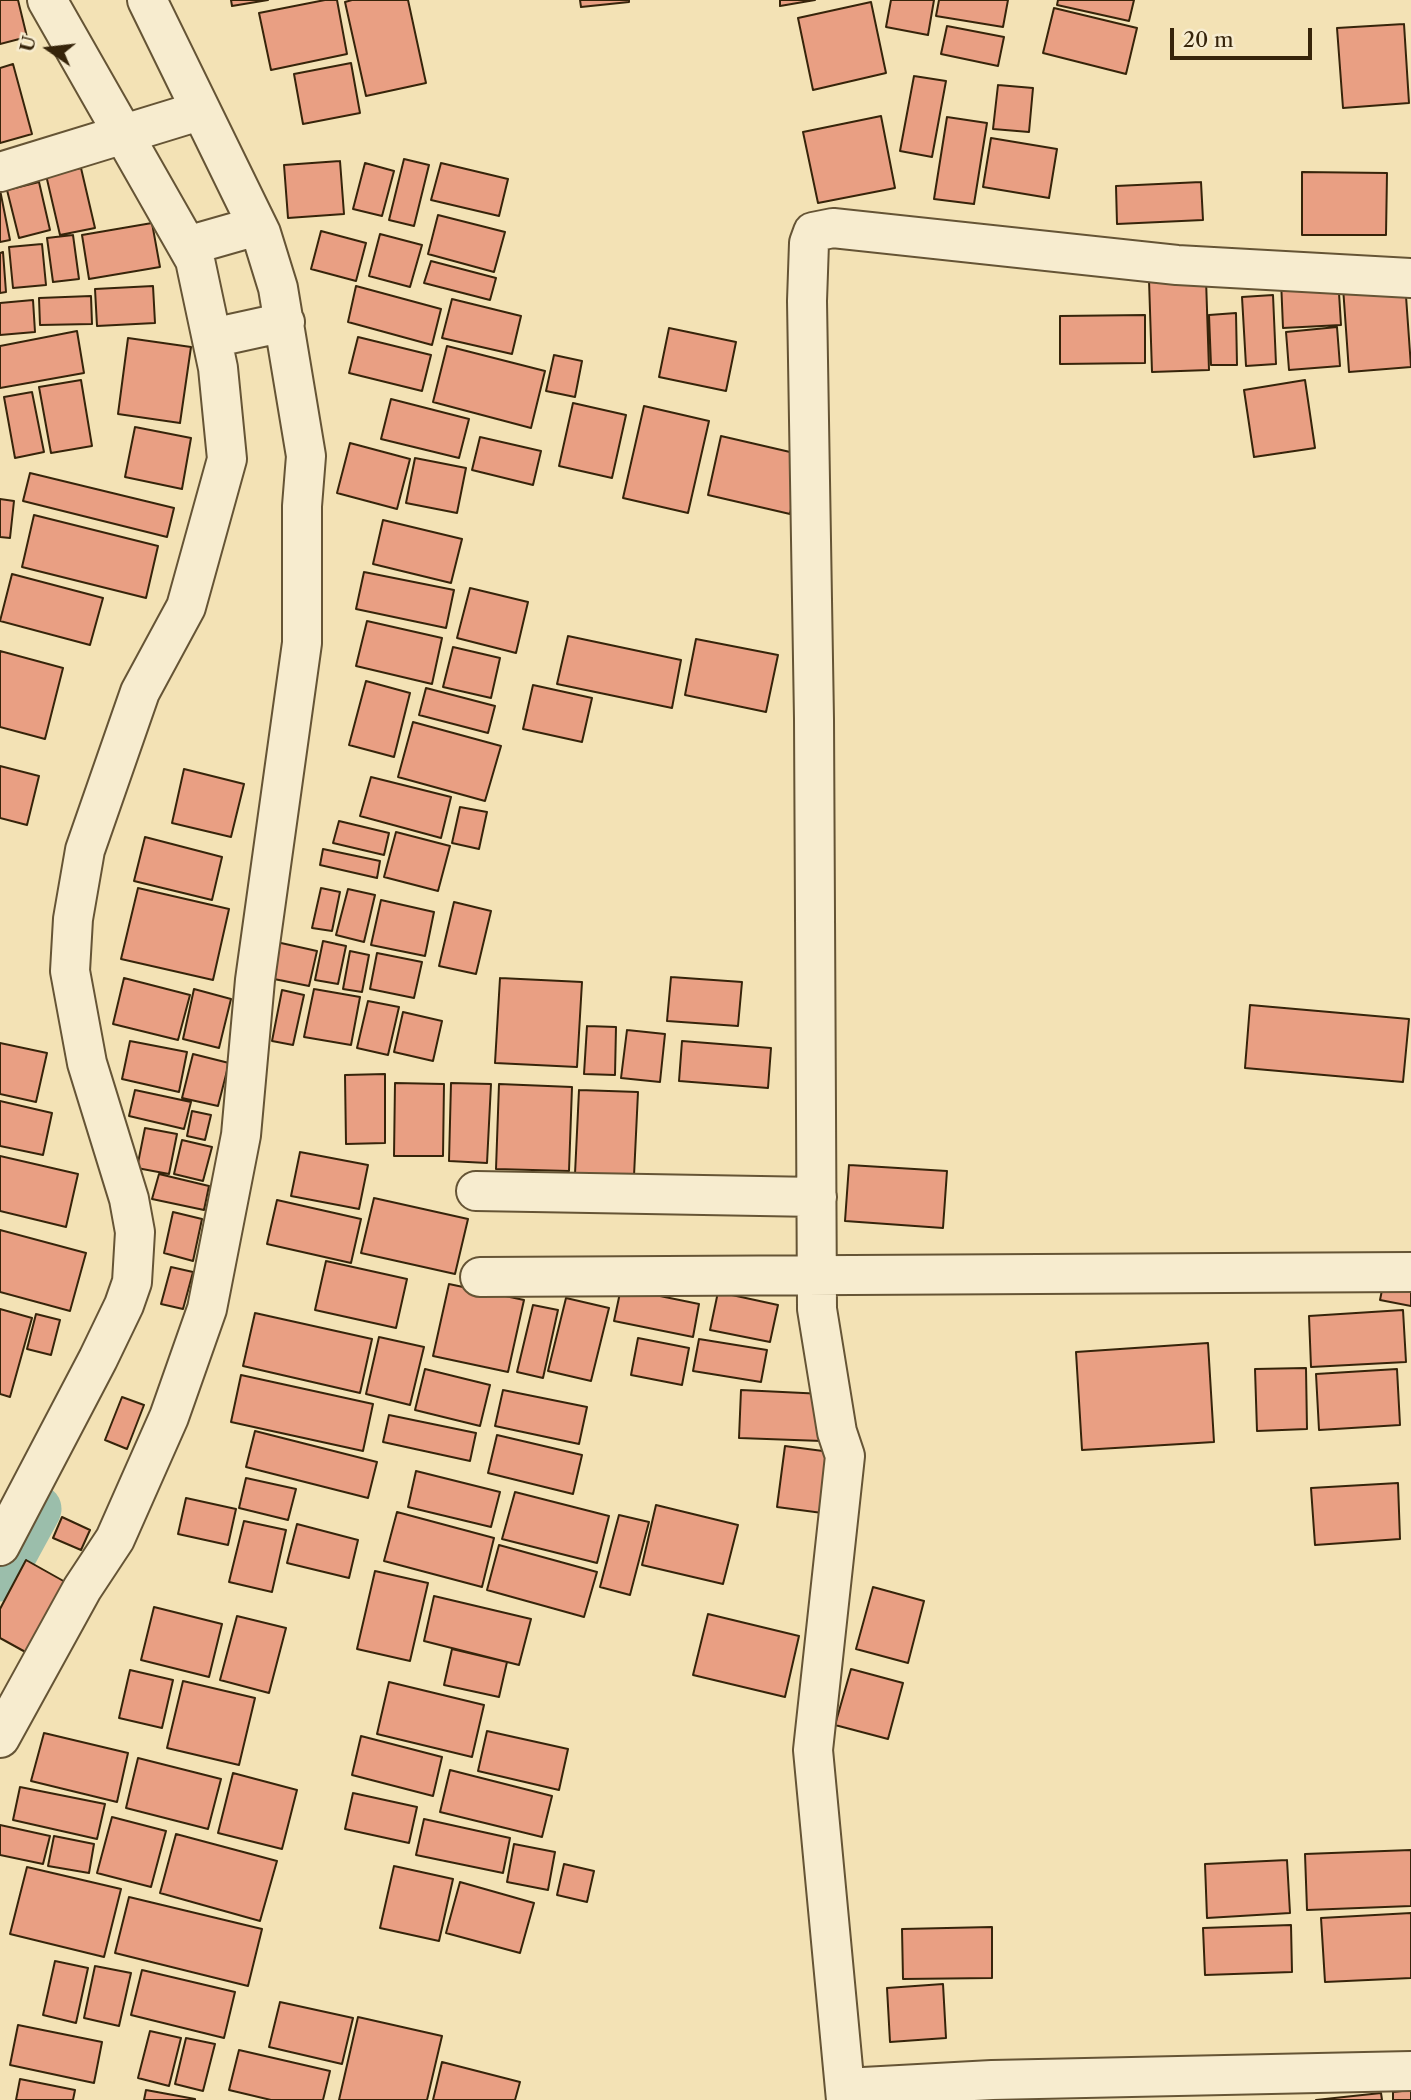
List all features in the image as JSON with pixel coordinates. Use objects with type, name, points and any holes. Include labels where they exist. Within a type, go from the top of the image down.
[{"type":"street","points":[[0,1546],[98,1359],[132,1282],[135,1232],[131,1210],[87,1063],[69,971],[74,919],[85,850],[140,692],[186,607],[213,519],[227,459],[218,368],[278,288],[219,238],[156,124],[47,0]]},
{"type":"street","points":[[147,0],[156,124],[219,238]]},
{"type":"street","points":[[0,172],[156,124]]},
{"type":"street","points":[[1411,278],[1177,265],[832,228],[813,232],[807,258],[814,719],[817,1309],[837,1432],[845,1456],[813,1750],[845,2094],[1048,2078],[1411,2071]]},
{"type":"street","points":[[0,1738],[82,1589],[115,1539],[169,1417],[208,1309],[241,1135],[255,981],[302,643],[302,506],[306,456],[245,331],[195,260],[219,238]]},
{"type":"street","points":[[476,1191],[817,1197]]},
{"type":"street","points":[[480,1277],[1411,1272]]},
{"type":"building","points":[[0,0],[18,0],[27,37],[0,44]]},
{"type":"building","points":[[231,0],[268,0],[232,6]]},
{"type":"building","points":[[337,0],[347,54],[271,70],[259,13]]},
{"type":"building","points":[[408,0],[426,83],[366,96],[345,2]]},
{"type":"building","points":[[580,0],[629,0],[629,2],[581,7]]},
{"type":"building","points":[[780,0],[815,0],[780,6]]},
{"type":"building","points":[[891,0],[934,0],[928,35],[886,27]]},
{"type":"building","points":[[939,0],[1008,0],[1003,27],[936,16]]},
{"type":"building","points":[[1058,0],[1134,0],[1129,21],[1057,5]]},
{"type":"building","points":[[871,2],[886,73],[813,90],[798,18]]},
{"type":"building","points":[[1054,8],[1137,28],[1126,74],[1043,53]]},
{"type":"building","points":[[1404,24],[1409,103],[1343,108],[1337,28]]},
{"type":"building","points":[[947,26],[1004,37],[998,66],[941,54]]},
{"type":"building","points":[[351,63],[360,113],[303,124],[294,74]]},
{"type":"building","points":[[13,64],[32,134],[0,143],[0,68]]},
{"type":"building","points":[[914,76],[946,81],[932,157],[900,151]]},
{"type":"building","points":[[998,85],[1033,88],[1029,132],[993,129]]},
{"type":"building","points":[[881,116],[895,188],[818,203],[803,132]]},
{"type":"building","points":[[947,117],[987,123],[974,204],[934,199]]},
{"type":"building","points":[[991,138],[1057,149],[1049,198],[983,187]]},
{"type":"building","points":[[404,159],[429,165],[414,226],[389,220]]},
{"type":"building","points":[[340,161],[344,214],[288,218],[284,165]]},
{"type":"building","points":[[365,163],[394,171],[382,216],[353,209]]},
{"type":"building","points":[[441,163],[508,179],[499,216],[431,200]]},
{"type":"building","points":[[81,168],[95,228],[60,235],[46,175]]},
{"type":"building","points":[[1302,172],[1387,173],[1386,235],[1302,235]]},
{"type":"building","points":[[39,182],[50,230],[19,238],[7,190]]},
{"type":"building","points":[[1201,182],[1203,220],[1117,224],[1116,186]]},
{"type":"building","points":[[0,190],[10,240],[0,242]]},
{"type":"building","points":[[438,215],[505,232],[494,272],[428,254]]},
{"type":"building","points":[[152,223],[160,267],[89,279],[82,235]]},
{"type":"building","points":[[321,231],[366,243],[356,281],[311,269]]},
{"type":"building","points":[[380,234],[422,245],[410,287],[369,276]]},
{"type":"building","points":[[73,235],[79,279],[53,282],[47,238]]},
{"type":"building","points":[[42,244],[46,285],[13,288],[9,247]]},
{"type":"building","points":[[3,252],[6,292],[0,293],[0,253]]},
{"type":"building","points":[[431,261],[496,278],[490,300],[424,283]]},
{"type":"building","points":[[1338,277],[1341,325],[1283,328],[1281,280]]},
{"type":"building","points":[[1206,279],[1209,370],[1152,372],[1149,280]]},
{"type":"building","points":[[1405,282],[1411,367],[1349,372],[1343,287]]},
{"type":"building","points":[[153,286],[155,323],[97,326],[95,289]]},
{"type":"building","points":[[356,286],[441,309],[432,345],[348,322]]},
{"type":"building","points":[[1273,295],[1276,364],[1246,366],[1242,297]]},
{"type":"building","points":[[91,296],[92,324],[40,325],[39,298]]},
{"type":"building","points":[[452,299],[521,316],[512,354],[442,338]]},
{"type":"building","points":[[33,300],[35,332],[0,335],[0,303]]},
{"type":"building","points":[[1236,313],[1237,365],[1211,365],[1209,315]]},
{"type":"building","points":[[1145,315],[1145,363],[1060,364],[1060,316]]},
{"type":"building","points":[[1337,327],[1340,366],[1289,370],[1286,332]]},
{"type":"building","points":[[669,328],[736,342],[726,391],[659,377]]},
{"type":"building","points":[[77,331],[84,373],[0,388],[0,346]]},
{"type":"building","points":[[358,337],[431,355],[422,391],[349,373]]},
{"type":"building","points":[[128,338],[191,347],[180,423],[118,414]]},
{"type":"building","points":[[447,346],[545,371],[531,428],[433,402]]},
{"type":"building","points":[[554,355],[582,361],[575,397],[546,391]]},
{"type":"building","points":[[81,380],[92,446],[51,453],[39,387]]},
{"type":"building","points":[[1305,380],[1315,448],[1254,457],[1244,390]]},
{"type":"building","points":[[32,392],[44,452],[15,458],[4,397]]},
{"type":"building","points":[[391,399],[469,419],[459,458],[381,439]]},
{"type":"building","points":[[573,403],[626,415],[612,478],[559,466]]},
{"type":"building","points":[[644,406],[709,421],[688,513],[623,498]]},
{"type":"building","points":[[135,427],[191,438],[182,489],[125,477]]},
{"type":"building","points":[[721,436],[803,455],[790,514],[708,495]]},
{"type":"building","points":[[480,437],[541,451],[533,485],[472,470]]},
{"type":"building","points":[[350,443],[410,459],[397,509],[337,493]]},
{"type":"building","points":[[415,458],[466,468],[457,513],[406,503]]},
{"type":"building","points":[[30,473],[174,508],[167,537],[23,501]]},
{"type":"building","points":[[0,499],[14,501],[10,538],[0,537]]},
{"type":"building","points":[[34,515],[158,546],[146,598],[22,567]]},
{"type":"building","points":[[383,520],[462,539],[451,583],[373,564]]},
{"type":"building","points":[[364,572],[454,590],[446,628],[356,609]]},
{"type":"building","points":[[12,574],[103,598],[90,645],[0,621]]},
{"type":"building","points":[[470,588],[528,602],[516,653],[457,638]]},
{"type":"building","points":[[367,621],[442,638],[432,684],[356,666]]},
{"type":"building","points":[[568,636],[681,660],[672,708],[557,684]]},
{"type":"building","points":[[696,639],[778,655],[766,712],[685,695]]},
{"type":"building","points":[[453,647],[500,658],[491,698],[443,687]]},
{"type":"building","points":[[0,651],[63,668],[45,739],[0,727]]},
{"type":"building","points":[[366,681],[410,693],[394,757],[349,745]]},
{"type":"building","points":[[533,685],[592,698],[582,742],[523,729]]},
{"type":"building","points":[[426,688],[495,706],[488,733],[419,715]]},
{"type":"building","points":[[413,722],[501,746],[485,801],[398,777]]},
{"type":"building","points":[[0,766],[39,776],[27,825],[0,818]]},
{"type":"building","points":[[184,769],[244,784],[231,837],[172,823]]},
{"type":"building","points":[[371,777],[451,797],[441,838],[360,816]]},
{"type":"building","points":[[460,807],[487,812],[479,849],[452,843]]},
{"type":"building","points":[[339,821],[389,833],[384,855],[333,843]]},
{"type":"building","points":[[396,832],[450,846],[438,891],[384,877]]},
{"type":"building","points":[[145,837],[222,857],[212,900],[134,881]]},
{"type":"building","points":[[323,849],[380,861],[377,878],[320,865]]},
{"type":"building","points":[[138,888],[229,909],[213,980],[121,959]]},
{"type":"building","points":[[321,888],[340,892],[332,931],[312,928]]},
{"type":"building","points":[[348,889],[375,895],[364,942],[336,935]]},
{"type":"building","points":[[381,900],[434,912],[425,956],[371,945]]},
{"type":"building","points":[[454,902],[491,911],[476,974],[439,966]]},
{"type":"building","points":[[272,941],[317,951],[309,986],[264,977]]},
{"type":"building","points":[[323,941],[346,946],[338,984],[315,980]]},
{"type":"building","points":[[350,951],[369,955],[362,992],[343,989]]},
{"type":"building","points":[[377,953],[422,962],[414,998],[370,989]]},
{"type":"building","points":[[671,977],[742,982],[738,1026],[667,1021]]},
{"type":"building","points":[[124,978],[190,995],[178,1040],[113,1024]]},
{"type":"building","points":[[500,978],[582,982],[577,1067],[495,1063]]},
{"type":"building","points":[[194,989],[231,999],[219,1048],[183,1039]]},
{"type":"building","points":[[314,989],[360,997],[351,1045],[304,1037]]},
{"type":"building","points":[[282,990],[304,995],[293,1045],[272,1041]]},
{"type":"building","points":[[368,1001],[399,1007],[388,1055],[357,1048]]},
{"type":"building","points":[[1250,1005],[1409,1019],[1403,1082],[1245,1068]]},
{"type":"building","points":[[403,1012],[442,1021],[433,1061],[394,1052]]},
{"type":"building","points":[[587,1026],[616,1027],[615,1075],[584,1074]]},
{"type":"building","points":[[627,1030],[665,1034],[660,1082],[621,1078]]},
{"type":"building","points":[[130,1041],[187,1052],[179,1092],[122,1079]]},
{"type":"building","points":[[682,1041],[771,1048],[768,1088],[679,1081]]},
{"type":"building","points":[[0,1043],[47,1053],[36,1102],[0,1094]]},
{"type":"building","points":[[193,1054],[229,1063],[218,1106],[182,1098]]},
{"type":"building","points":[[385,1074],[385,1143],[346,1144],[345,1075]]},
{"type":"building","points":[[395,1083],[444,1084],[443,1156],[394,1156]]},
{"type":"building","points":[[451,1083],[491,1084],[487,1163],[449,1161]]},
{"type":"building","points":[[499,1084],[572,1087],[569,1171],[496,1169]]},
{"type":"building","points":[[135,1090],[191,1102],[184,1129],[129,1116]]},
{"type":"building","points":[[579,1090],[638,1092],[634,1176],[575,1174]]},
{"type":"building","points":[[0,1101],[52,1113],[43,1155],[0,1146]]},
{"type":"building","points":[[192,1111],[211,1115],[205,1140],[187,1136]]},
{"type":"building","points":[[145,1128],[177,1134],[169,1174],[137,1168]]},
{"type":"building","points":[[182,1140],[212,1147],[203,1181],[174,1174]]},
{"type":"building","points":[[300,1152],[368,1165],[359,1209],[291,1196]]},
{"type":"building","points":[[0,1156],[78,1174],[66,1227],[0,1211]]},
{"type":"building","points":[[849,1165],[947,1171],[943,1228],[845,1221]]},
{"type":"building","points":[[159,1174],[209,1186],[204,1210],[152,1199]]},
{"type":"building","points":[[374,1198],[468,1219],[455,1274],[361,1253]]},
{"type":"building","points":[[277,1200],[361,1219],[351,1263],[267,1244]]},
{"type":"building","points":[[173,1212],[202,1219],[193,1261],[164,1253]]},
{"type":"building","points":[[0,1230],[86,1253],[70,1311],[0,1292]]},
{"type":"building","points":[[326,1261],[407,1279],[396,1328],[315,1310]]},
{"type":"building","points":[[171,1267],[193,1272],[183,1309],[161,1304]]},
{"type":"building","points":[[1384,1280],[1411,1286],[1411,1306],[1380,1300]]},
{"type":"building","points":[[449,1284],[524,1300],[508,1372],[433,1356]]},
{"type":"building","points":[[621,1288],[699,1304],[693,1337],[614,1321]]},
{"type":"building","points":[[718,1292],[778,1305],[770,1342],[710,1330]]},
{"type":"building","points":[[566,1298],[609,1308],[591,1381],[548,1371]]},
{"type":"building","points":[[533,1305],[558,1310],[543,1378],[517,1372]]},
{"type":"building","points":[[0,1309],[32,1318],[10,1397],[0,1394]]},
{"type":"building","points":[[1403,1310],[1406,1362],[1311,1367],[1309,1316]]},
{"type":"building","points":[[255,1313],[372,1339],[360,1393],[243,1366]]},
{"type":"building","points":[[36,1314],[60,1320],[51,1355],[27,1349]]},
{"type":"building","points":[[379,1337],[424,1347],[410,1405],[366,1394]]},
{"type":"building","points":[[638,1338],[689,1348],[682,1385],[631,1375]]},
{"type":"building","points":[[699,1339],[767,1350],[761,1382],[693,1371]]},
{"type":"building","points":[[1208,1343],[1214,1442],[1082,1450],[1076,1352]]},
{"type":"building","points":[[1306,1368],[1307,1429],[1257,1431],[1255,1369]]},
{"type":"building","points":[[425,1369],[490,1385],[480,1426],[415,1410]]},
{"type":"building","points":[[1397,1369],[1400,1425],[1319,1430],[1316,1374]]},
{"type":"building","points":[[241,1375],[373,1404],[363,1451],[231,1422]]},
{"type":"building","points":[[503,1390],[587,1407],[579,1444],[495,1426]]},
{"type":"building","points":[[741,1390],[824,1394],[822,1441],[739,1438]]},
{"type":"building","points":[[122,1397],[144,1405],[127,1449],[105,1440]]},
{"type":"building","points":[[389,1415],[476,1433],[470,1461],[383,1442]]},
{"type":"building","points":[[255,1431],[377,1462],[368,1498],[246,1467]]},
{"type":"building","points":[[497,1435],[582,1455],[573,1494],[488,1473]]},
{"type":"building","points":[[785,1446],[838,1453],[830,1514],[777,1507]]},
{"type":"building","points":[[416,1471],[500,1492],[491,1527],[408,1507]]},
{"type":"building","points":[[246,1478],[296,1489],[288,1520],[239,1508]]},
{"type":"building","points":[[1398,1483],[1400,1539],[1315,1545],[1311,1488]]},
{"type":"building","points":[[515,1492],[609,1516],[597,1563],[502,1539]]},
{"type":"building","points":[[186,1498],[236,1509],[228,1545],[178,1534]]},
{"type":"building","points":[[656,1505],[738,1525],[723,1584],[642,1565]]},
{"type":"building","points":[[397,1512],[494,1538],[482,1587],[384,1561]]},
{"type":"building","points":[[619,1515],[649,1522],[630,1595],[600,1587]]},
{"type":"building","points":[[62,1517],[90,1530],[81,1550],[53,1538]]},
{"type":"building","points":[[244,1521],[286,1530],[272,1592],[229,1582]]},
{"type":"building","points":[[297,1524],[358,1540],[349,1578],[287,1563]]},
{"type":"building","points":[[499,1545],[597,1572],[584,1617],[487,1590]]},
{"type":"building","points":[[26,1560],[67,1583],[29,1654],[0,1638],[0,1609]]},
{"type":"building","points":[[375,1571],[428,1583],[410,1661],[357,1649]]},
{"type":"building","points":[[873,1587],[924,1601],[908,1663],[856,1649]]},
{"type":"building","points":[[434,1596],[531,1619],[519,1665],[424,1641]]},
{"type":"building","points":[[154,1607],[222,1624],[209,1677],[141,1660]]},
{"type":"building","points":[[708,1614],[799,1636],[785,1697],[693,1675]]},
{"type":"building","points":[[237,1616],[286,1628],[269,1693],[220,1680]]},
{"type":"building","points":[[452,1649],[507,1662],[499,1697],[444,1685]]},
{"type":"building","points":[[851,1669],[903,1683],[888,1739],[835,1725]]},
{"type":"building","points":[[130,1670],[173,1680],[162,1728],[119,1718]]},
{"type":"building","points":[[183,1681],[255,1698],[239,1765],[167,1748]]},
{"type":"building","points":[[389,1682],[484,1705],[472,1757],[377,1734]]},
{"type":"building","points":[[487,1731],[568,1749],[559,1790],[478,1771]]},
{"type":"building","points":[[44,1733],[128,1753],[117,1802],[31,1781]]},
{"type":"building","points":[[361,1736],[442,1757],[433,1796],[352,1775]]},
{"type":"building","points":[[138,1758],[221,1779],[208,1829],[126,1808]]},
{"type":"building","points":[[450,1770],[552,1796],[542,1837],[440,1812]]},
{"type":"building","points":[[233,1773],[297,1790],[282,1849],[218,1833]]},
{"type":"building","points":[[20,1787],[105,1804],[97,1839],[13,1820]]},
{"type":"building","points":[[353,1793],[417,1807],[409,1843],[345,1829]]},
{"type":"building","points":[[112,1817],[166,1831],[151,1887],[97,1873]]},
{"type":"building","points":[[424,1819],[510,1838],[503,1873],[416,1855]]},
{"type":"building","points":[[0,1825],[50,1836],[43,1864],[0,1855]]},
{"type":"building","points":[[176,1834],[277,1861],[260,1921],[160,1893]]},
{"type":"building","points":[[54,1836],[94,1844],[89,1873],[48,1866]]},
{"type":"building","points":[[514,1844],[555,1852],[548,1890],[507,1882]]},
{"type":"building","points":[[1411,1850],[1411,1906],[1307,1910],[1305,1854]]},
{"type":"building","points":[[1287,1860],[1290,1913],[1207,1918],[1205,1864]]},
{"type":"building","points":[[564,1864],[594,1871],[587,1902],[557,1895]]},
{"type":"building","points":[[394,1866],[453,1879],[439,1941],[380,1928]]},
{"type":"building","points":[[27,1867],[121,1889],[104,1957],[10,1934]]},
{"type":"building","points":[[460,1882],[534,1903],[520,1953],[446,1933]]},
{"type":"building","points":[[129,1897],[262,1929],[248,1986],[115,1953]]},
{"type":"building","points":[[1411,1913],[1411,1978],[1325,1982],[1321,1918]]},
{"type":"building","points":[[1291,1925],[1292,1972],[1205,1975],[1203,1928]]},
{"type":"building","points":[[992,1927],[992,1978],[903,1979],[902,1929]]},
{"type":"building","points":[[55,1961],[88,1968],[76,2023],[43,2015]]},
{"type":"building","points":[[95,1966],[131,1973],[119,2026],[84,2018]]},
{"type":"building","points":[[142,1970],[235,1992],[224,2038],[131,2015]]},
{"type":"building","points":[[943,1984],[946,2038],[890,2042],[887,1988]]},
{"type":"building","points":[[280,2002],[353,2018],[342,2064],[269,2047]]},
{"type":"building","points":[[358,2017],[442,2036],[427,2100],[339,2100]]},
{"type":"building","points":[[18,2025],[102,2042],[94,2083],[10,2065]]},
{"type":"building","points":[[150,2031],[181,2038],[169,2086],[138,2078]]},
{"type":"building","points":[[186,2038],[215,2044],[203,2091],[175,2084]]},
{"type":"building","points":[[239,2050],[330,2071],[323,2100],[271,2100],[229,2090]]},
{"type":"building","points":[[442,2062],[520,2082],[515,2100],[433,2100]]},
{"type":"building","points":[[20,2079],[75,2090],[73,2100],[16,2100]]},
{"type":"building","points":[[146,2090],[195,2099],[195,2100],[144,2100]]},
{"type":"building","points":[[1411,2090],[1411,2100],[1393,2100],[1393,2092]]},
{"type":"building","points":[[1381,2093],[1382,2100],[1316,2100]]},
{"type":"waterway","points":[[0,1577],[37,1509]]}]
